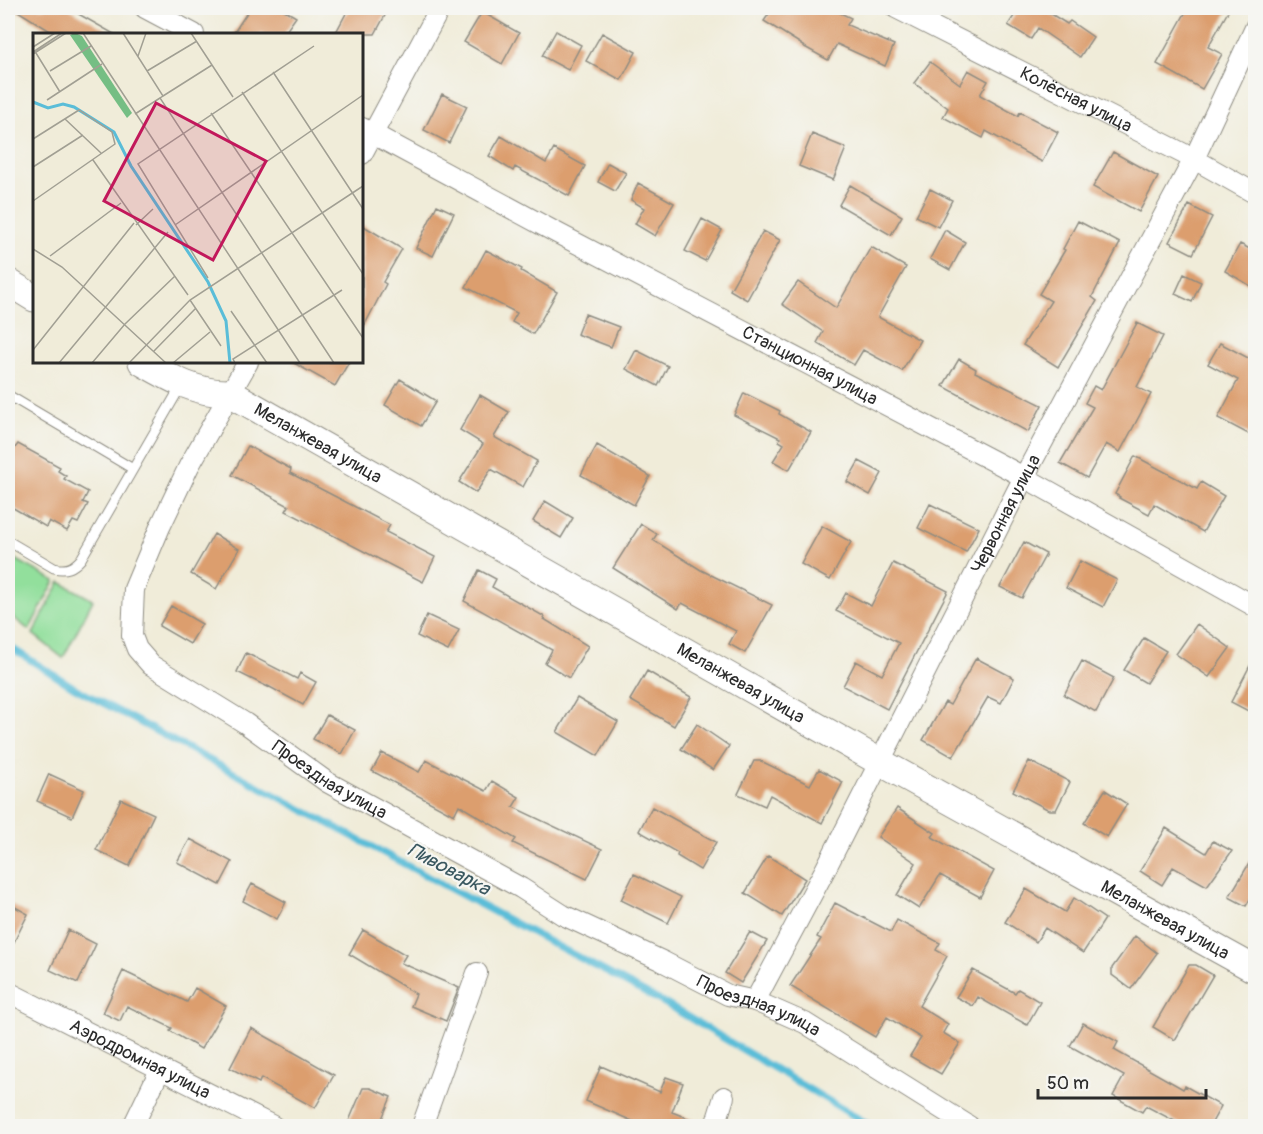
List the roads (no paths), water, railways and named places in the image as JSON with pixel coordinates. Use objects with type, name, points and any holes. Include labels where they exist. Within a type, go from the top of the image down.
[{"type":"street","points":[[145,8],[192,33]]},
{"type":"street","points":[[363,149],[367,131],[440,8]]},
{"type":"street","name":"Колёсная улица","points":[[896,8],[1194,159],[1256,194]]},
{"type":"street","name":"Червонная улица","points":[[755,1001],[880,762],[1024,477],[1194,159],[1256,26]]},
{"type":"street","name":"Станционная улица","points":[[367,131],[1024,477],[1256,607]]},
{"type":"street","points":[[8,282],[33,297]]},
{"type":"street","points":[[144,363],[182,384],[201,391],[230,393]]},
{"type":"street","name":"Проездная улица","points":[[247,363],[189,466],[134,589],[132,636],[137,649],[151,665],[245,723],[327,782],[520,888],[563,915],[728,995],[755,1001],[806,1023],[969,1126]]},
{"type":"street","name":"Меланжевая улица","points":[[230,393],[880,762],[1256,970]]},
{"type":"street","points":[[422,1126],[477,973]]},
{"type":"street","name":"Аэродромная улица","points":[[8,992],[273,1126]]},
{"type":"street","points":[[133,1126],[160,1070]]},
{"type":"street","points":[[715,1126],[724,1097]]},
{"type":"lane","points":[[8,541],[54,568],[61,570],[74,566],[81,559],[182,384]]},
{"type":"lane","points":[[8,395],[133,469]]},
{"type":"waterway","name":"Пивоварка","points":[[8,646],[75,688],[666,1004],[871,1126]]}]
